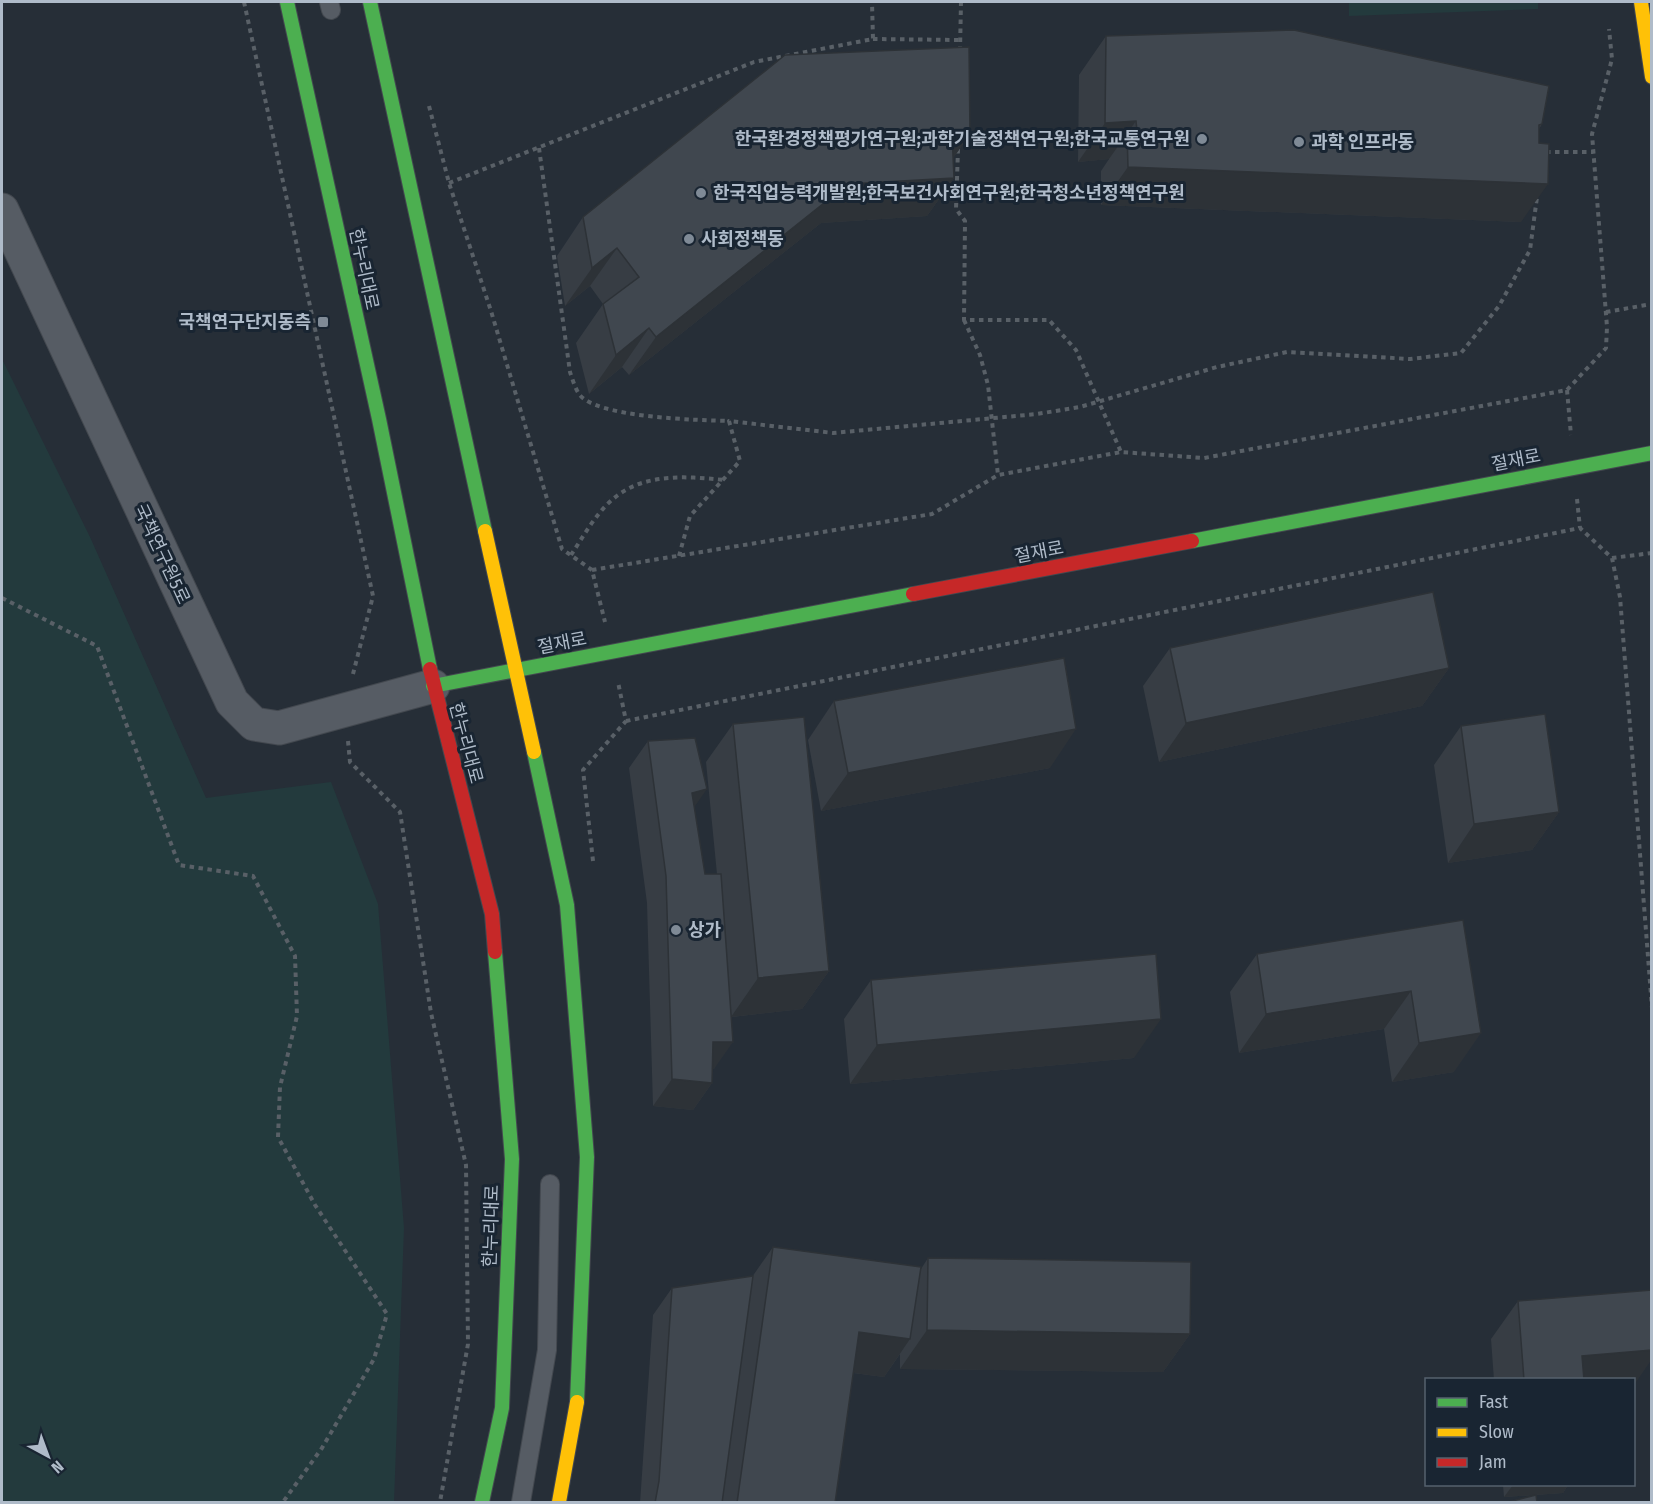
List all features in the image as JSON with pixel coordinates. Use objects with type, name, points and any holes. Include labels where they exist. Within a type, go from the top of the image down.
[{"type":"street","name":"한누리대로","points":[[287,2],[379,419],[433,686],[492,914],[512,1159],[502,1408],[482,1503]]},
{"type":"street","points":[[370,2],[514,671],[567,905],[587,1157],[577,1414],[559,1503]]},
{"type":"street","points":[[1641,2],[1652,76]]},
{"type":"street","name":"국책연구원5로","points":[[2,210],[232,702],[254,724],[279,728],[433,686]]},
{"type":"street","name":"절재로","points":[[433,686],[1652,453]]},
{"type":"lane","points":[[521,1503],[548,1350],[550,1184]]},
{"type":"path","points":[[244,2],[373,596],[345,709],[350,762],[400,812],[431,1013],[466,1165],[468,1344],[440,1503]]},
{"type":"path","points":[[872,2],[873,39]]},
{"type":"path","points":[[959,63],[961,2]]},
{"type":"path","points":[[592,570],[932,514],[998,475],[1121,452],[1204,458],[1567,390],[1606,348],[1606,312],[1592,134],[1612,58],[1609,24]]},
{"type":"path","points":[[448,183],[754,62],[873,39],[960,40]]},
{"type":"path","points":[[958,141],[956,209],[965,221],[964,320],[980,355],[988,385],[998,475]]},
{"type":"path","points":[[539,147],[570,372],[579,395],[600,408],[648,416],[833,433],[1037,414],[1099,402],[1217,367],[1287,352],[1410,359],[1461,353],[1499,306],[1530,250],[1537,195]]},
{"type":"path","points":[[1541,162],[1543,152],[1593,152]]},
{"type":"path","points":[[1606,312],[1652,304]]},
{"type":"path","points":[[964,320],[1049,320],[1076,350],[1121,452]]},
{"type":"path","points":[[679,556],[690,516],[740,461],[729,422]]},
{"type":"path","points":[[571,555],[612,499],[645,481],[690,476],[724,480]]},
{"type":"path","points":[[626,721],[1580,528],[1612,558],[1620,597],[1652,1008]]},
{"type":"path","points":[[1612,558],[1652,553]]},
{"type":"path","points":[[2,598],[96,646],[179,865],[253,876],[295,956],[297,1016],[280,1087],[278,1137],[315,1205],[387,1314],[374,1359],[322,1448],[284,1503]]},
{"type":"green space","points":[[1349,2],[1538,2],[1538,9],[1349,16]]},
{"type":"green space","points":[[2,359],[90,537],[206,798],[331,782],[378,904],[404,1228],[394,1502],[2,1502]]},
{"type":"building","name":"과학 인프라동","points":[[1294,30],[1549,86],[1542,124],[1539,125],[1539,143],[1549,144],[1548,184],[1128,167],[1127,132],[1137,131],[1136,121],[1105,123],[1106,36]]},
{"type":"building","name":"사회정책동","points":[[969,47],[970,134],[952,134],[954,178],[848,184],[656,337],[649,328],[616,355],[603,304],[639,277],[617,248],[592,268],[583,217],[785,55]]},
{"type":"building","points":[[1433,592],[1449,668],[1186,723],[1170,648]]},
{"type":"building","points":[[1064,658],[1076,729],[848,773],[834,701]]},
{"type":"building","points":[[1545,714],[1559,812],[1474,824],[1461,726]]},
{"type":"building","points":[[804,717],[829,971],[758,978],[733,724]]},
{"type":"building","points":[[695,738],[707,789],[692,793],[705,874],[721,874],[733,1042],[713,1042],[712,1083],[672,1079],[666,876],[648,741]]},
{"type":"building","points":[[1463,920],[1481,1033],[1419,1043],[1411,991],[1266,1014],[1257,954]]},
{"type":"building","points":[[1156,954],[1161,1019],[877,1045],[871,980]]},
{"type":"building","points":[[773,1247],[921,1267],[910,1339],[859,1332],[835,1503],[737,1503]]},
{"type":"building","points":[[928,1258],[1191,1262],[1190,1334],[927,1330]]},
{"type":"building","points":[[753,1276],[722,1503],[655,1503],[659,1481],[672,1288]]},
{"type":"building","points":[[1652,1290],[1652,1350],[1582,1356],[1584,1378],[1524,1378],[1518,1301]]},
{"type":"building","points":[[1536,1495],[1537,1503],[1505,1503]]},
{"type":"traffic: fast","points":[[287,2],[379,419],[430,669]]},
{"type":"traffic: fast","points":[[370,2],[485,531]]},
{"type":"traffic: fast","points":[[1192,541],[1652,453]]},
{"type":"traffic: fast","points":[[433,686],[913,594]]},
{"type":"traffic: fast","points":[[534,752],[567,905],[587,1157],[577,1402]]},
{"type":"traffic: fast","points":[[482,1502],[502,1408],[512,1159],[495,952]]},
{"type":"traffic: slow","points":[[1641,2],[1652,77]]},
{"type":"traffic: slow","points":[[485,531],[534,752]]},
{"type":"traffic: slow","points":[[559,1502],[577,1402]]},
{"type":"traffic: jam","points":[[913,594],[1192,541]]},
{"type":"traffic: jam","points":[[430,669],[492,914],[495,952]]},
{"type":"place","name":"한국환경정책평가연구원;과학기술정책연구원;한국교통연구원","points":[[1202,139]]},
{"type":"place","name":"과학 인프라동","points":[[1299,142]]},
{"type":"place","name":"한국직업능력개발원;한국보건사회연구원;한국청소년정책연구원","points":[[701,193]]},
{"type":"place","name":"사회정책동","points":[[689,239]]},
{"type":"place","name":"국책연구단지동측","points":[[323,322]]},
{"type":"place","name":"상가","points":[[676,930]]}]
